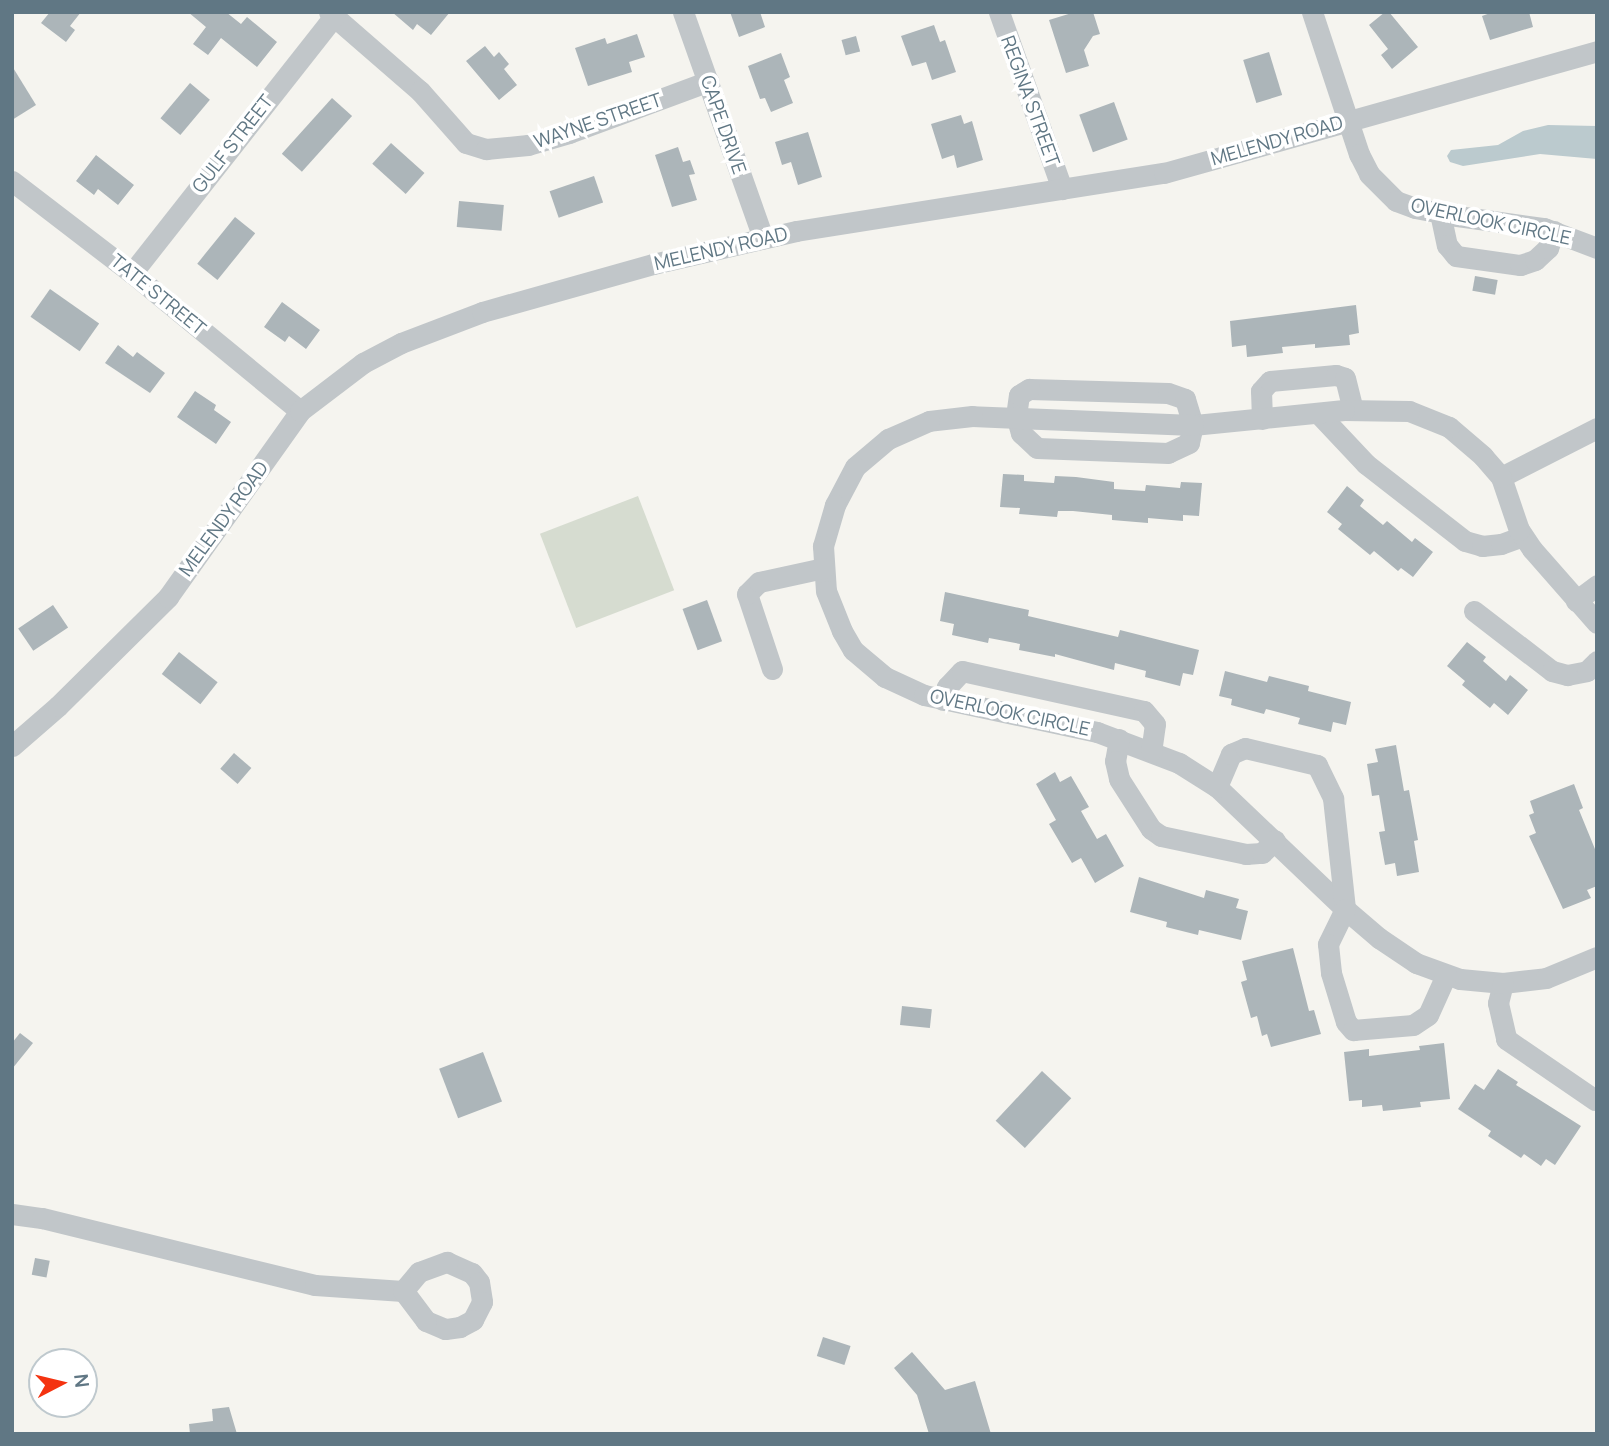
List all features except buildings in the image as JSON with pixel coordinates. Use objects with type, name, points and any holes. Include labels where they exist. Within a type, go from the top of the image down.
[{"type":"street","name":"CAPE DRIVE","points":[[682,12],[709,81],[763,238]]},
{"type":"street","name":"REGINA STREET","points":[[999,12],[1062,189]]},
{"type":"street","name":"OVERLOOK CIRCLE","points":[[1312,12],[1359,154],[1369,174],[1381,189],[1396,201],[1440,213],[1554,231],[1597,248]]},
{"type":"street","name":"WAYNE STREET","points":[[331,14],[420,91],[466,143],[486,149],[528,145],[559,136],[709,81]]},
{"type":"street","name":"GULF STREET","points":[[132,273],[331,14]]},
{"type":"street","name":"MELENDY ROAD","points":[[12,746],[58,706],[168,597],[300,411],[363,363],[441,326],[653,264],[763,238],[1164,173],[1597,51]]},
{"type":"street","name":"TATE STREET","points":[[12,181],[132,273],[300,411]]},
{"type":"street","points":[[1440,213],[1447,245],[1456,256],[1520,265],[1535,260],[1548,248],[1554,231]]},
{"type":"street","points":[[1262,419],[1261,391],[1270,381],[1336,375],[1345,379],[1353,410]]},
{"type":"street","points":[[1029,389],[1168,393],[1185,399],[1193,425],[1189,443],[1168,453],[1037,448],[1021,433],[1016,416],[1019,395],[1029,389]]},
{"type":"street","name":"OVERLOOK CIRCLE","points":[[1597,623],[1523,536],[1510,508],[1501,477],[1467,441],[1430,417],[1409,411],[1353,410],[1193,425],[1016,416],[972,416],[929,421],[898,433],[871,451],[855,467],[835,505],[823,546],[823,568],[832,612],[853,650],[885,677],[943,700],[1119,739],[1179,763],[1217,787],[1345,909],[1397,952],[1446,975],[1503,984],[1546,978],[1597,957]]},
{"type":"street","points":[[1318,413],[1366,464],[1465,541],[1482,546],[1501,544],[1523,536]]},
{"type":"street","points":[[1501,477],[1597,428]]},
{"type":"street","points":[[772,669],[747,594],[759,582],[823,568]]},
{"type":"street","points":[[1576,601],[1597,585]]},
{"type":"street","points":[[1474,611],[1552,671],[1567,675],[1587,671],[1597,661]]},
{"type":"street","points":[[943,700],[947,687],[962,671],[1144,711],[1155,724],[1151,751]]},
{"type":"street","points":[[1119,739],[1115,761],[1119,779],[1151,829],[1161,836],[1246,853],[1262,853],[1275,841]]},
{"type":"street","points":[[1217,787],[1231,754],[1245,748],[1317,765],[1333,798],[1345,909],[1328,944],[1331,972],[1346,1021],[1353,1030],[1413,1025],[1428,1014],[1446,975]]},
{"type":"street","points":[[1503,984],[1498,1003],[1506,1039],[1595,1100]]},
{"type":"street","points":[[12,1214],[42,1218],[315,1285],[403,1291]]},
{"type":"shaded area","points":[[1548,125],[1597,126],[1597,159],[1540,154],[1463,166],[1450,162],[1447,156],[1451,150],[1498,145],[1523,131]]},
{"type":"shaded area","points":[[638,496],[674,590],[576,628],[540,534]]}]
